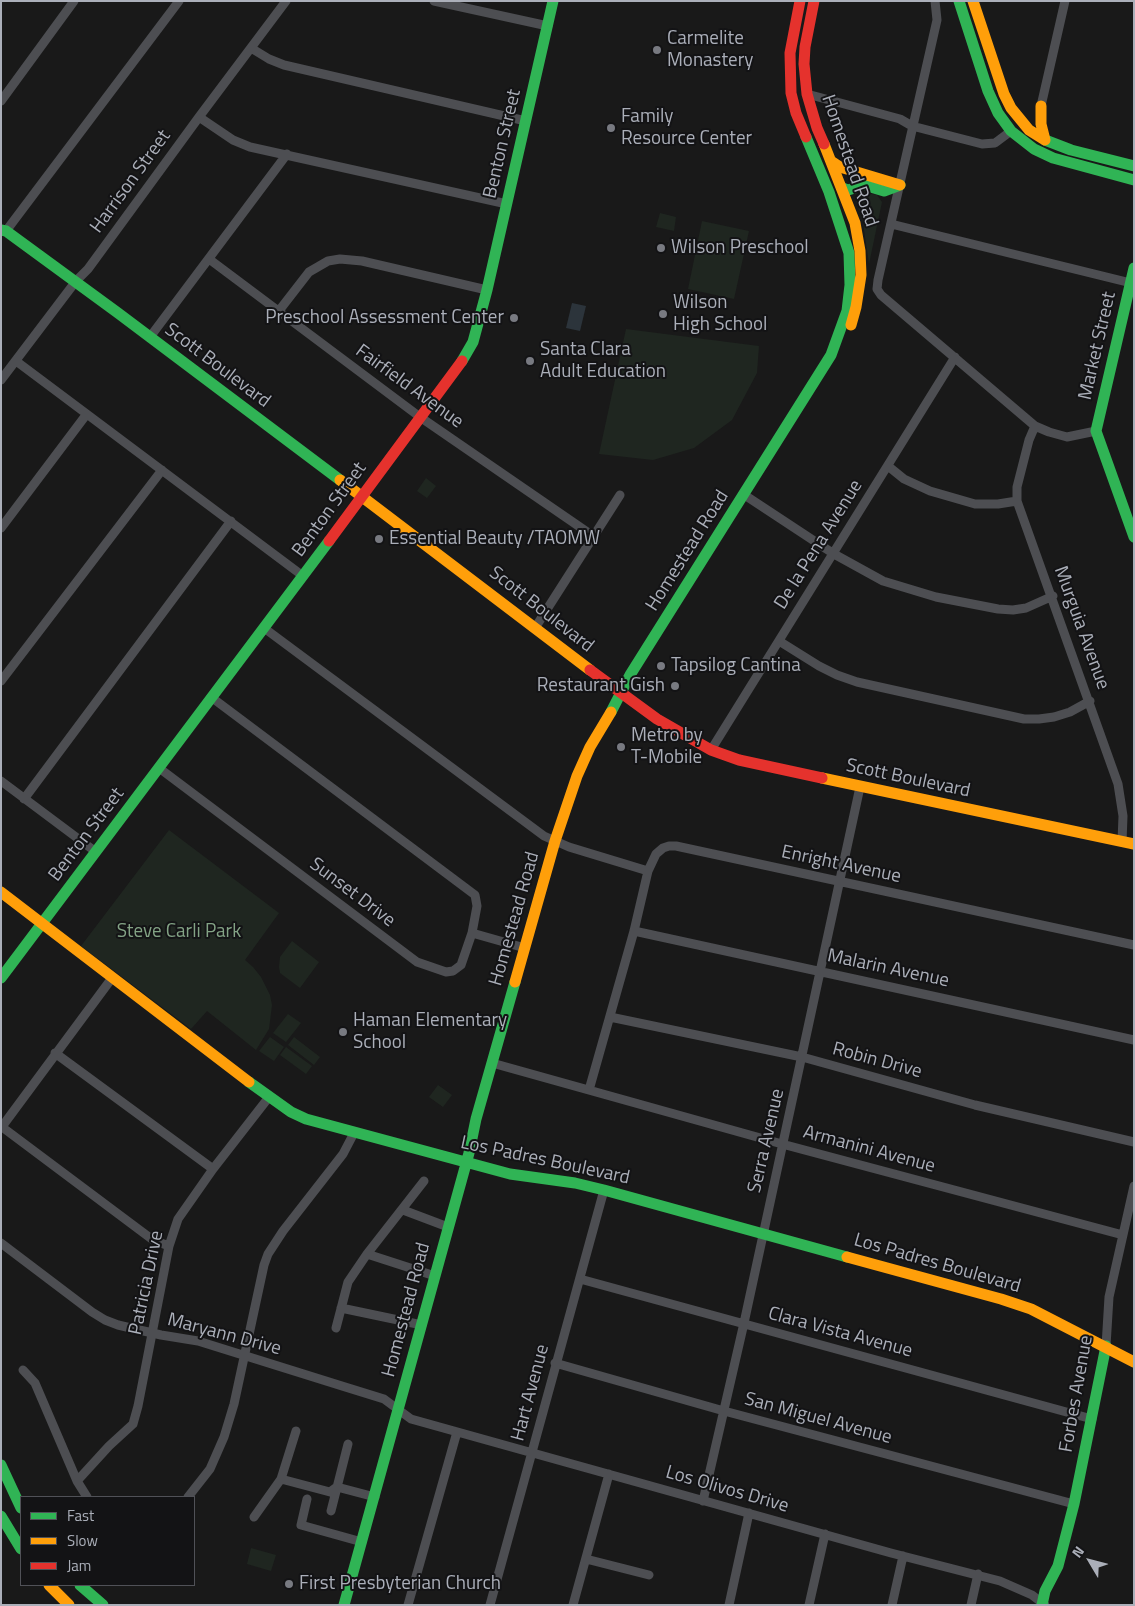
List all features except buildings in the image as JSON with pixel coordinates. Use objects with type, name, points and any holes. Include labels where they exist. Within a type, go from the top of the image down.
[{"type":"main road","name":"Benton Street","points":[[1,978],[467,354],[473,342],[487,290],[553,1]]},
{"type":"main road","name":"Homestead Road","points":[[344,1605],[466,1163],[476,1118],[555,841],[580,768],[630,675],[831,355],[847,311],[850,285],[849,253],[829,192],[796,113],[792,93],[790,53],[800,1]]},
{"type":"main road","name":"Homestead Road","points":[[814,1],[804,56],[807,94],[817,128],[855,223],[860,251],[861,275],[850,329],[842,345],[831,355]]},
{"type":"main road","points":[[959,1],[988,92],[998,113],[1011,131],[1034,149],[1053,158],[1134,180]]},
{"type":"main road","points":[[973,1],[1004,94],[1011,108],[1029,130],[1045,140],[1071,150],[1134,166]]},
{"type":"main road","points":[[1041,106],[1045,140]]},
{"type":"main road","points":[[831,161],[840,167],[900,185]]},
{"type":"main road","points":[[829,192],[842,188],[846,183],[866,175]]},
{"type":"main road","points":[[842,188],[848,190],[864,185],[884,191],[900,185]]},
{"type":"main road","points":[[1,220],[4,231]]},
{"type":"main road","name":"Scott Boulevard","points":[[4,231],[76,281],[621,693],[665,724],[711,750],[739,760],[860,787],[1128,843]]},
{"type":"main road","name":"Market Street","points":[[1096,432],[1134,268]]},
{"type":"main road","points":[[1096,432],[1134,537]]},
{"type":"main road","name":"Los Padres Boulevard","points":[[1,892],[269,1097],[291,1112],[306,1119],[510,1174],[575,1183],[604,1190],[763,1235],[1001,1298],[1032,1309],[1134,1362]]},
{"type":"main road","name":"Forbes Avenue","points":[[1043,1604],[1046,1590],[1058,1566],[1074,1504],[1106,1346]]},
{"type":"main road","points":[[1,1465],[20,1506]]},
{"type":"main road","points":[[1,1516],[20,1547]]},
{"type":"main road","points":[[50,1586],[69,1605]]},
{"type":"main road","points":[[81,1586],[103,1605]]},
{"type":"street","points":[[1,101],[74,1]]},
{"type":"street","points":[[4,231],[179,1]]},
{"type":"street","name":"Harrison Street","points":[[1,380],[76,281],[88,269],[286,1]]},
{"type":"street","points":[[434,1],[548,26]]},
{"type":"street","points":[[936,1],[937,20],[877,290],[1035,426],[1067,437],[1096,432]]},
{"type":"street","points":[[1041,106],[1065,1]]},
{"type":"street","points":[[251,48],[269,59],[284,65],[526,121]]},
{"type":"street","points":[[807,94],[900,119],[912,126],[987,145],[995,143],[1011,131]]},
{"type":"street","points":[[199,117],[233,140],[250,147],[507,204]]},
{"type":"street","points":[[150,337],[287,154]]},
{"type":"street","points":[[891,224],[1130,283]]},
{"type":"street","name":"Fairfield Avenue","points":[[209,259],[420,417],[593,536]]},
{"type":"street","points":[[278,312],[310,272],[328,261],[340,259],[362,261],[487,290]]},
{"type":"street","name":"De la Pena Avenue","points":[[711,750],[955,357]]},
{"type":"street","points":[[16,361],[303,576]]},
{"type":"street","points":[[1,528],[86,415]]},
{"type":"street","name":"Murguia Avenue","points":[[1035,426],[1029,440],[1017,487],[1017,501],[1090,701],[1118,784],[1128,843]]},
{"type":"street","points":[[888,466],[904,479],[930,491],[976,504],[998,504],[1017,501]]},
{"type":"street","points":[[1,681],[162,470]]},
{"type":"street","points":[[743,494],[834,554],[883,581],[936,597],[998,609],[1013,610],[1026,608],[1052,596]]},
{"type":"street","points":[[535,628],[620,495]]},
{"type":"street","points":[[24,799],[232,522]]},
{"type":"street","points":[[264,628],[535,829],[555,841],[586,853],[648,871]]},
{"type":"street","points":[[779,641],[819,666],[857,682],[1024,719],[1038,720],[1054,717],[1070,712],[1090,701]]},
{"type":"street","points":[[211,697],[475,895],[477,906],[472,933],[525,948]]},
{"type":"street","name":"Sunset Drive","points":[[159,768],[416,962],[439,970],[453,971],[461,965],[472,933]]},
{"type":"street","points":[[1,781],[96,852]]},
{"type":"street","name":"Serra Avenue","points":[[703,1501],[744,1323],[860,787]]},
{"type":"street","name":"Enright Avenue","points":[[589,1090],[634,931],[648,871],[656,854],[663,848],[676,846],[1134,946]]},
{"type":"street","name":"Malarin Avenue","points":[[634,931],[1134,1040]]},
{"type":"street","points":[[112,978],[2,1127],[153,1240],[168,1246]]},
{"type":"street","name":"Robin Drive","points":[[610,1017],[802,1057],[975,1105],[1134,1142]]},
{"type":"street","points":[[55,1053],[212,1169]]},
{"type":"street","name":"Armanini Avenue","points":[[492,1063],[782,1144],[1123,1235]]},
{"type":"street","name":"Patricia Drive","points":[[76,1481],[133,1424],[168,1246],[178,1219],[212,1169],[269,1097]]},
{"type":"street","points":[[189,1496],[210,1469],[224,1437],[246,1356],[268,1254],[343,1154],[354,1133]]},
{"type":"street","points":[[336,1328],[348,1282],[367,1254],[424,1181]]},
{"type":"street","name":"Forbes Avenue","points":[[1106,1346],[1109,1297],[1134,1186]]},
{"type":"street","name":"Hart Avenue","points":[[490,1605],[604,1190]]},
{"type":"street","points":[[403,1210],[448,1227]]},
{"type":"street","name":"Maryann Drive","points":[[1,1243],[105,1320],[152,1333],[198,1341],[383,1399],[398,1409]]},
{"type":"street","points":[[367,1254],[435,1276]]},
{"type":"street","name":"Clara Vista Avenue","points":[[580,1279],[1092,1418]]},
{"type":"street","points":[[340,1308],[422,1325]]},
{"type":"street","name":"San Miguel Avenue","points":[[555,1363],[724,1411],[1074,1504]]},
{"type":"street","points":[[23,1370],[35,1383],[76,1481],[86,1496]]},
{"type":"street","name":"Los Olivos Drive","points":[[398,1409],[408,1419],[903,1556],[978,1574],[1016,1587],[1033,1595],[1043,1604]]},
{"type":"street","points":[[254,1517],[280,1478],[296,1430]]},
{"type":"street","points":[[408,1605],[457,1432]]},
{"type":"street","points":[[331,1511],[348,1444]]},
{"type":"street","points":[[573,1605],[609,1474]]},
{"type":"street","points":[[280,1478],[330,1492],[337,1487]]},
{"type":"street","points":[[337,1487],[374,1497]]},
{"type":"street","points":[[308,1498],[300,1525],[362,1542]]},
{"type":"street","points":[[729,1605],[749,1513]]},
{"type":"street","points":[[809,1605],[824,1534]]},
{"type":"street","points":[[892,1605],[903,1556]]},
{"type":"street","points":[[586,1559],[649,1575]]},
{"type":"street","points":[[971,1605],[978,1574]]},
{"type":"green space","points":[[862,192],[877,195],[882,202],[869,264],[863,223],[856,201],[858,194]]},
{"type":"green space","points":[[660,213],[676,217],[674,231],[656,227]]},
{"type":"green space","points":[[702,221],[749,231],[734,299],[688,289]]},
{"type":"green space","points":[[626,329],[759,346],[757,373],[732,420],[694,448],[653,460],[599,454]]},
{"type":"green space","points":[[426,478],[436,486],[427,498],[417,491]]},
{"type":"green space","name":"Steve Carli Park","points":[[169,830],[279,913],[245,960],[261,977],[270,995],[272,1005],[269,1029],[256,1050],[207,1011],[191,1029],[81,946]]},
{"type":"green space","points":[[292,941],[319,962],[300,988],[280,973],[280,957]]},
{"type":"green space","points":[[288,1014],[301,1023],[286,1042],[273,1033]]},
{"type":"green space","points":[[270,1037],[284,1047],[274,1061],[259,1051]]},
{"type":"green space","points":[[294,1037],[320,1057],[314,1065],[288,1045]]},
{"type":"green space","points":[[286,1047],[312,1066],[306,1074],[280,1055]]},
{"type":"green space","points":[[438,1085],[452,1095],[443,1107],[429,1097]]},
{"type":"green space","points":[[251,1548],[276,1555],[271,1571],[247,1564]]},
{"type":"shaded area","points":[[572,303],[586,306],[580,331],[566,328]]},
{"type":"traffic: fast","points":[[462,361],[473,342],[487,290],[553,1]]},
{"type":"traffic: fast","points":[[959,1],[988,91],[998,113],[1011,131],[1034,149],[1053,158],[1134,180]]},
{"type":"traffic: fast","points":[[611,712],[630,675],[831,355],[847,311],[850,285],[849,253],[829,192],[806,137]]},
{"type":"traffic: fast","points":[[1045,140],[1071,150],[1134,166]]},
{"type":"traffic: fast","points":[[843,188],[848,190],[864,185],[884,191],[900,185]]},
{"type":"traffic: fast","points":[[1,230],[6,231],[118,313],[340,480]]},
{"type":"traffic: fast","points":[[1134,268],[1096,431],[1134,537]]},
{"type":"traffic: fast","points":[[1,978],[329,541]]},
{"type":"traffic: fast","points":[[344,1605],[515,982]]},
{"type":"traffic: fast","points":[[249,1082],[291,1112],[306,1119],[510,1174],[575,1183],[604,1190],[847,1257]]},
{"type":"traffic: fast","points":[[1042,1605],[1045,1591],[1058,1566],[1074,1504],[1106,1346]]},
{"type":"traffic: fast","points":[[1,1465],[20,1506]]},
{"type":"traffic: fast","points":[[1,1516],[20,1547]]},
{"type":"traffic: fast","points":[[81,1586],[103,1605]]},
{"type":"traffic: slow","points":[[973,1],[1004,94],[1011,108],[1029,130],[1045,140]]},
{"type":"traffic: slow","points":[[1041,106],[1041,124],[1045,140]]},
{"type":"traffic: slow","points":[[824,144],[855,223],[860,251],[861,275],[851,325]]},
{"type":"traffic: slow","points":[[831,161],[840,167],[900,185]]},
{"type":"traffic: slow","points":[[340,480],[590,670]]},
{"type":"traffic: slow","points":[[515,982],[555,841],[577,776],[590,747],[611,712]]},
{"type":"traffic: slow","points":[[822,778],[1134,844]]},
{"type":"traffic: slow","points":[[1,892],[249,1082]]},
{"type":"traffic: slow","points":[[847,1257],[1031,1309],[1134,1362]]},
{"type":"traffic: slow","points":[[50,1586],[69,1605]]},
{"type":"traffic: jam","points":[[800,1],[790,53],[791,93],[796,113],[806,137]]},
{"type":"traffic: jam","points":[[814,1],[805,47],[804,64],[807,94],[824,144]]},
{"type":"traffic: jam","points":[[329,541],[462,361]]},
{"type":"traffic: jam","points":[[590,670],[657,719],[711,750],[739,760],[822,778]]},
{"type":"place","name":"Carmelite Monastery","points":[[657,50]]},
{"type":"place","name":"Family Resource Center","points":[[611,128]]},
{"type":"place","name":"Wilson Preschool","points":[[661,248]]},
{"type":"place","name":"Wilson High School","points":[[663,314]]},
{"type":"place","name":"Preschool Assessment Center","points":[[514,318]]},
{"type":"place","name":"Santa Clara Adult Education","points":[[530,361]]},
{"type":"place","name":"Essential Beauty /TAOMW","points":[[379,539]]},
{"type":"place","name":"Tapsilog Cantina","points":[[661,666]]},
{"type":"place","name":"Restaurant Gish","points":[[675,686]]},
{"type":"place","name":"Metro by T-Mobile","points":[[621,747]]},
{"type":"place","name":"Haman Elementary School","points":[[343,1032]]},
{"type":"place","name":"First Presbyterian Church","points":[[289,1584]]}]
